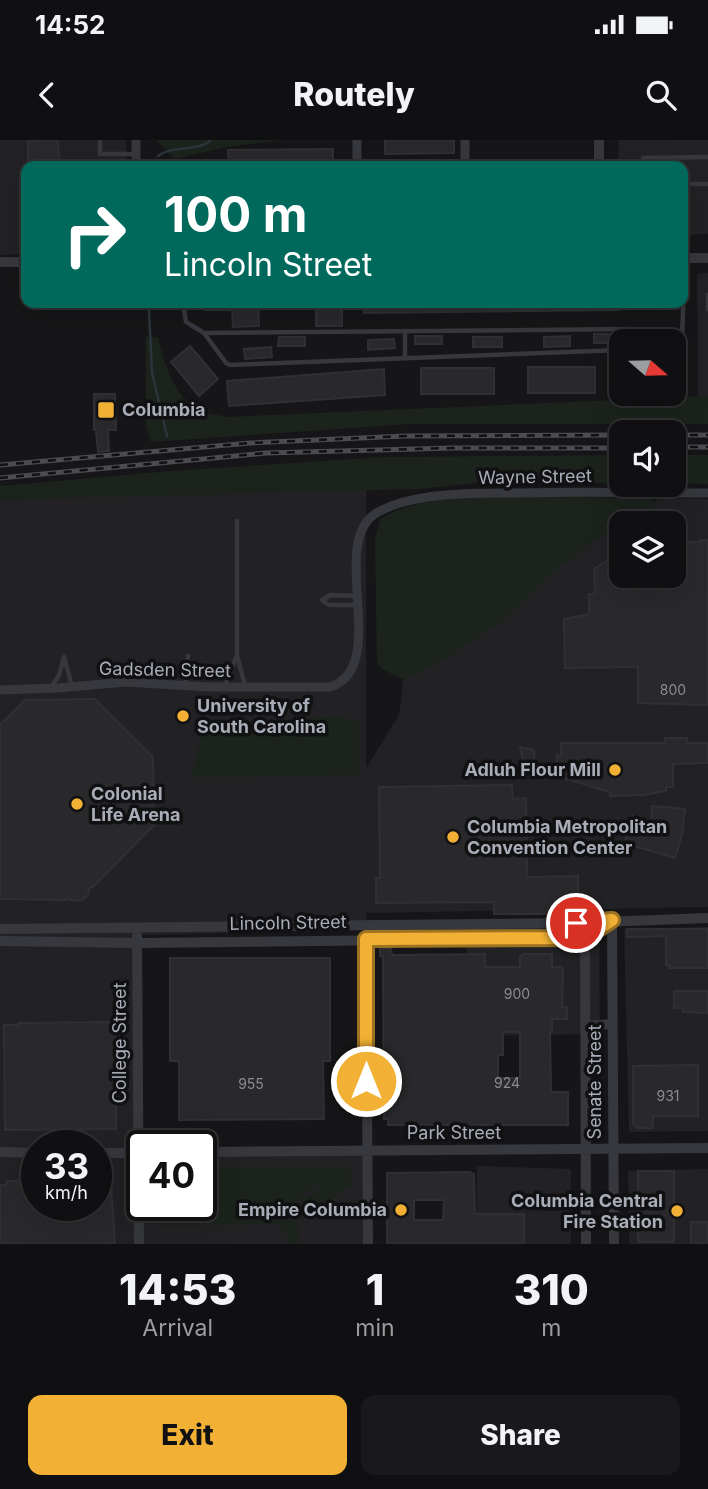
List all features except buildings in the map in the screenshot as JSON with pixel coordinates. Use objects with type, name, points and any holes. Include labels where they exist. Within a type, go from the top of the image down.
[{"type":"street","points":[[136,140],[136,161]]},
{"type":"street","points":[[357,140],[357,161]]},
{"type":"street","points":[[465,140],[465,161]]},
{"type":"street","points":[[599,140],[599,161]]},
{"type":"street","points":[[688,258],[708,258]]},
{"type":"street","points":[[0,262],[21,262]]},
{"type":"street","name":"Wayne Street","points":[[358,600],[357,540],[368,520],[381,511],[418,500],[453,494],[605,491],[708,493]]},
{"type":"street","name":"Gadsden Street","points":[[0,690],[126,682],[225,687],[330,687],[346,679],[354,665],[358,600]]},
{"type":"street","name":"Lincoln Street","points":[[0,929],[708,918]]},
{"type":"street","points":[[585,938],[612,920]]},
{"type":"street","name":"Senate Street","points":[[612,920],[614,1244]]},
{"type":"street","name":"Senate Street","points":[[585,922],[586,1244]]},
{"type":"street","points":[[366,925],[368,1244]]},
{"type":"street","name":"College Street","points":[[137,926],[140,1130]]},
{"type":"street","name":"Lincoln Street","points":[[0,941],[137,943],[585,938]]},
{"type":"street","points":[[585,1026],[613,1024]]},
{"type":"street","name":"Park Street","points":[[217,1152],[708,1148]]},
{"type":"street","points":[[0,1152],[21,1153]]},
{"type":"street","name":"College Street","points":[[139,1221],[139,1244]]},
{"type":"lane","points":[[100,140],[100,154],[136,154]]},
{"type":"lane","points":[[643,161],[643,158],[708,157]]},
{"type":"lane","points":[[688,184],[708,184]]},
{"type":"lane","points":[[708,295],[708,309]]},
{"type":"lane","points":[[183,308],[184,320],[204,333],[230,365],[609,350]]},
{"type":"lane","points":[[681,308],[681,329]]},
{"type":"lane","points":[[204,333],[609,329]]},
{"type":"lane","points":[[405,331],[405,358]]},
{"type":"lane","points":[[237,521],[237,656],[246,687]]},
{"type":"lane","points":[[330,595],[358,600],[329,605],[322,600],[330,595]]},
{"type":"lane","points":[[185,686],[188,656]]},
{"type":"lane","points":[[225,687],[237,656]]},
{"type":"lane","points":[[51,688],[65,657],[72,687]]},
{"type":"shaded area","points":[[0,140],[126,140],[127,161],[21,161],[21,254],[0,255]]},
{"type":"shaded area","points":[[156,140],[280,140],[228,147],[174,159]]},
{"type":"shaded area","points":[[619,140],[708,140],[708,234],[688,235],[688,161],[618,161]]},
{"type":"shaded area","points":[[708,273],[708,396],[698,396],[697,274]]},
{"type":"shaded area","points":[[146,336],[158,338],[163,358],[177,389],[192,406],[200,411],[228,417],[609,400],[609,406],[686,406],[686,397],[708,396],[708,424],[686,424],[686,420],[609,420],[609,424],[410,424],[151,442],[146,426]]},
{"type":"shaded area","points":[[609,455],[609,483],[483,482],[419,489],[0,501],[0,486],[384,457]]},
{"type":"shaded area","points":[[686,455],[708,455],[708,484],[686,483]]},
{"type":"shaded area","name":"University of South Carolina","points":[[366,480],[366,768],[399,715],[404,676],[609,529],[609,588],[686,588],[686,511],[636,511],[660,498],[708,499],[708,907],[366,913],[366,930],[136,935],[140,1130],[126,1130],[126,1221],[217,1221],[217,1153],[369,1150],[368,1244],[0,1244],[0,501]]},
{"type":"shaded area","points":[[477,497],[652,498],[654,507],[646,511],[609,511],[609,531],[553,574],[523,603],[477,638],[405,680],[382,669],[377,663],[375,540],[380,519],[417,504]]},
{"type":"shaded area","points":[[338,716],[359,723],[359,775],[191,777],[201,736],[211,725]]},
{"type":"shaded area","points":[[599,926],[600,1034],[467,1036],[466,928]]},
{"type":"shaded area","points":[[708,927],[708,1131],[629,1132],[624,929]]},
{"type":"shaded area","points":[[477,1166],[571,1169],[571,1244],[476,1244]]},
{"type":"shaded area","points":[[217,1167],[351,1167],[351,1185],[334,1198],[302,1205],[301,1201],[318,1191],[317,1185],[298,1199],[299,1244],[288,1244],[288,1233],[281,1231],[280,1224],[159,1225],[158,1221],[217,1221]]},
{"type":"shaded area","points":[[708,1169],[708,1244],[629,1244],[628,1171]]},
{"type":"waterway","points":[[158,156],[171,150],[199,146],[211,140]]},
{"type":"waterway","points":[[148,308],[152,373],[167,436]]},
{"type":"railway","points":[[0,465],[250,443],[405,436],[609,435]]},
{"type":"railway","points":[[686,435],[708,435]]},
{"type":"railway","points":[[686,447],[708,447]]},
{"type":"railway","points":[[0,478],[266,453],[452,448],[609,448]]},
{"type":"place","name":"Columbia","points":[[106,410]]},
{"type":"place","name":"University of South Carolina","points":[[183,716]]},
{"type":"place","name":"Adluh Flour Mill","points":[[615,770]]},
{"type":"place","name":"Colonial Life Arena","points":[[77,804]]},
{"type":"place","name":"Columbia Metropolitan Convention Center","points":[[453,837]]},
{"type":"place","name":"Empire Columbia","points":[[401,1210]]},
{"type":"place","name":"Columbia Central Fire Station","points":[[677,1211]]},
{"type":"route","points":[[366,1081],[366,939],[585,938],[612,920],[576,923]]}]
